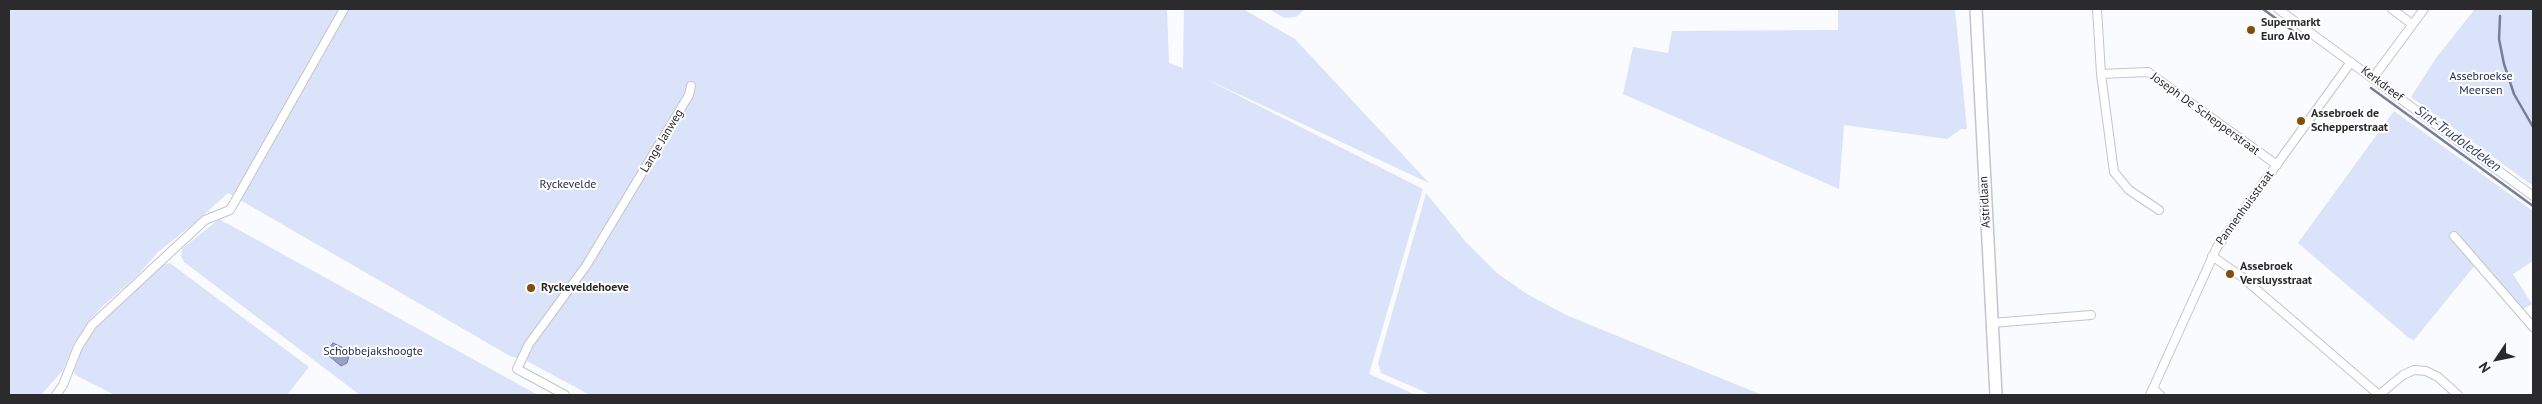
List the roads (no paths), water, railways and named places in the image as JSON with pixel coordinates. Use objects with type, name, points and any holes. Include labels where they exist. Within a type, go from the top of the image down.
[{"type":"main road","name":"Astridlaan","points":[[1976,9],[1996,395]]},
{"type":"street","points":[[56,395],[63,385],[78,347],[92,325],[205,220],[230,210],[344,9]]},
{"type":"street","points":[[2096,9],[2101,74],[2114,172],[2129,190],[2159,210]]},
{"type":"street","name":"Kerkdreef","points":[[2278,9],[2533,196]]},
{"type":"street","points":[[2392,9],[2412,24]]},
{"type":"street","points":[[2373,78],[2424,9]]},
{"type":"street","name":"Pannenhuisstraat","points":[[2151,392],[2212,256],[2351,62]]},
{"type":"street","name":"Joseph De Schepperstraat","points":[[2101,74],[2148,72],[2277,165]]},
{"type":"street","name":"Lange Janweg","points":[[565,395],[517,369],[529,344],[586,266],[689,95],[692,86]]},
{"type":"street","points":[[2454,236],[2533,326]]},
{"type":"street","points":[[2212,256],[2242,277],[2379,395],[2403,374],[2414,370],[2426,371],[2438,377],[2458,395]]},
{"type":"street","points":[[1992,323],[2091,315]]},
{"type":"street","points":[[2151,392],[2160,395]]},
{"type":"water","points":[[333,343],[350,353],[347,363],[341,366],[328,355],[326,351]]},
{"type":"waterway","name":"Sint-Trudoledeken","points":[[2263,9],[2293,31]]},
{"type":"waterway","points":[[2500,16],[2499,39],[2504,64],[2514,94],[2533,127]]},
{"type":"waterway","name":"Sint-Trudoledeken","points":[[2371,88],[2533,206]]},
{"type":"place","name":"Supermarkt Euro Alvo","points":[[2251,30]]},
{"type":"place","name":"Assebroek de Schepperstraat","points":[[2301,121]]},
{"type":"place","name":"Assebroek Versluysstraat","points":[[2230,274]]},
{"type":"place","name":"Ryckeveldehoeve","points":[[531,288]]},
{"type":"park label","name":"Assebroekse Meersen","points":[[2481,84]]},
{"type":"park label","name":"Ryckevelde","points":[[568,185]]},
{"type":"park label","name":"Schobbejakshoogte","points":[[373,352]]}]
